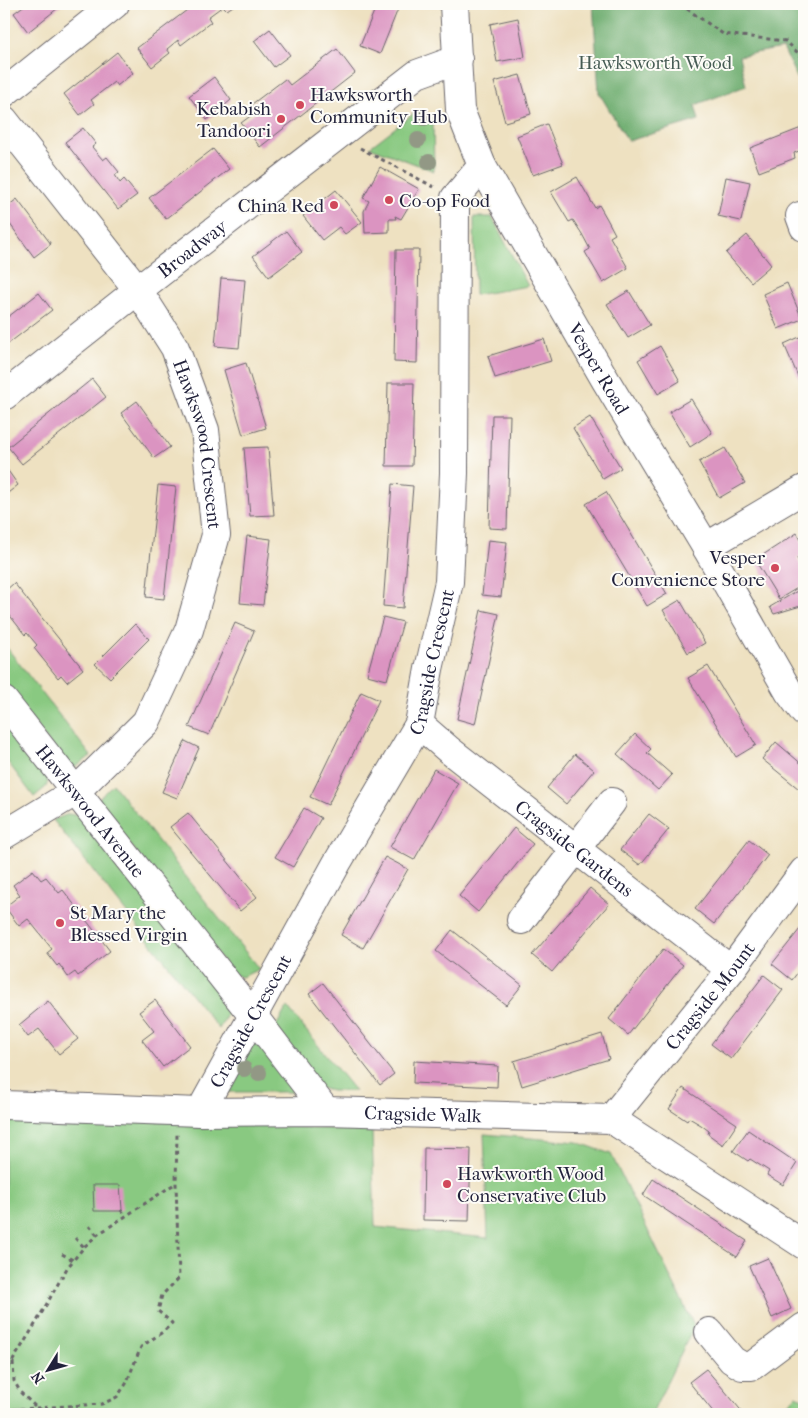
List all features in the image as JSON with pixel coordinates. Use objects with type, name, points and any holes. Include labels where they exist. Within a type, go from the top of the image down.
[{"type":"street","points":[[4,93],[115,4]]},
{"type":"street","name":"Vesper Road","points":[[454,4],[460,110],[482,166],[789,692],[804,712]]},
{"type":"street","name":"Broadway","points":[[4,396],[417,74],[458,58]]},
{"type":"street","name":"Hawkswood Crescent","points":[[4,120],[138,290],[174,348],[205,430],[216,535],[189,630],[146,722],[76,792],[4,835]]},
{"type":"street","points":[[455,198],[482,166]]},
{"type":"street","name":"Cragside Crescent","points":[[189,1112],[254,1017],[337,863],[419,724],[429,669],[449,582],[454,473],[455,198]]},
{"type":"street","points":[[706,547],[804,489]]},
{"type":"street","name":"Hawkswood Avenue","points":[[4,701],[326,1111]]},
{"type":"street","name":"Cragside Gardens","points":[[419,724],[449,750],[731,970]]},
{"type":"street","points":[[521,920],[612,802]]},
{"type":"street","name":"Cragside Mount","points":[[611,1119],[731,970],[804,871]]},
{"type":"street","name":"Cragside Walk","points":[[4,1105],[189,1112],[326,1111],[611,1119]]},
{"type":"street","points":[[611,1119],[804,1245]]},
{"type":"street","points":[[709,1332],[732,1360],[742,1366],[752,1366],[804,1327]]},
{"type":"path","points":[[680,4],[723,34],[786,41],[804,59]]},
{"type":"path","points":[[337,135],[455,198]]},
{"type":"path","points":[[4,1410],[102,1404],[117,1396],[126,1384],[141,1347],[172,1323],[158,1311],[162,1295],[179,1278],[176,1183],[189,1112]]},
{"type":"path","points":[[4,1375],[73,1260],[84,1247],[97,1235],[176,1183]]},
{"type":"path","points":[[121,1210],[126,1216]]},
{"type":"path","points":[[90,1226],[97,1235]]},
{"type":"path","points":[[76,1238],[84,1247]]},
{"type":"path","points":[[62,1254],[73,1260]]},
{"type":"path","points":[[12,1361],[14,1381],[21,1393],[36,1407],[51,1414]]},
{"type":"green space","name":"Hawksworth Wood","points":[[593,4],[804,4],[804,94],[783,48],[739,56],[746,86],[695,105],[699,120],[628,141],[599,93]]},
{"type":"green space","points":[[417,111],[426,113],[433,119],[434,171],[370,147]]},
{"type":"green space","points":[[474,217],[492,217],[528,286],[475,295]]},
{"type":"green space","points":[[4,644],[91,756],[74,768],[66,765],[4,684]]},
{"type":"green space","points":[[4,719],[49,778],[46,787],[34,797],[4,757]]},
{"type":"green space","points":[[113,784],[259,969],[242,977],[234,975],[97,803],[100,797]]},
{"type":"green space","points":[[69,814],[80,816],[229,1003],[228,1013],[219,1029],[53,820]]},
{"type":"green space","points":[[287,1007],[355,1091],[332,1091],[320,1088],[275,1028]]},
{"type":"green space","points":[[253,1039],[259,1042],[298,1092],[220,1092]]},
{"type":"green space","points":[[4,1120],[194,1121],[372,1131],[375,1227],[488,1238],[484,1134],[577,1142],[611,1154],[694,1326],[652,1414],[4,1414]]},
{"type":"green space","points":[[797,1395],[804,1399],[804,1414],[775,1414]]},
{"type":"building","points":[[26,4],[63,4],[28,32],[14,13]]},
{"type":"building","points":[[195,4],[236,4],[227,10],[223,6],[208,17],[211,22],[181,45],[178,40],[167,49],[170,53],[152,67],[137,48]]},
{"type":"building","points":[[377,4],[400,4],[380,54],[360,46]]},
{"type":"building","points":[[518,18],[525,57],[497,62],[490,24]]},
{"type":"building","points":[[270,29],[290,55],[274,67],[254,41]]},
{"type":"building","points":[[337,49],[355,73],[260,147],[241,123],[257,111],[252,104],[285,79],[290,85]]},
{"type":"building","points":[[117,52],[133,73],[117,86],[114,82],[91,100],[94,104],[80,115],[64,94]]},
{"type":"building","points":[[520,75],[531,114],[505,122],[494,82]]},
{"type":"building","points":[[214,77],[231,100],[207,120],[189,96]]},
{"type":"building","points":[[547,124],[563,164],[533,175],[517,136]]},
{"type":"building","points":[[804,127],[804,149],[794,153],[795,158],[759,172],[750,148]]},
{"type":"building","points":[[83,128],[96,144],[92,147],[103,160],[107,157],[119,172],[115,175],[120,183],[124,179],[137,195],[118,209],[65,142]]},
{"type":"building","points":[[213,149],[229,169],[166,219],[149,198]]},
{"type":"building","name":"Co-op Food","points":[[380,167],[419,189],[401,219],[395,216],[396,219],[389,219],[389,232],[365,233],[364,211],[369,201],[363,198]]},
{"type":"building","points":[[577,177],[595,208],[599,205],[607,219],[615,234],[610,237],[628,268],[603,283],[585,252],[590,249],[582,234],[573,220],[569,222],[551,192]]},
{"type":"building","points":[[726,177],[750,182],[741,221],[718,216]]},
{"type":"building","points":[[336,190],[362,222],[345,234],[339,227],[322,240],[303,216]]},
{"type":"building","points":[[17,199],[51,244],[34,257],[4,216],[4,209]]},
{"type":"building","points":[[286,231],[302,252],[269,277],[253,256]]},
{"type":"building","points":[[747,235],[771,265],[751,282],[726,253]]},
{"type":"building","points":[[396,250],[419,250],[417,363],[394,362]]},
{"type":"building","points":[[221,278],[245,280],[239,348],[215,346]]},
{"type":"building","points":[[787,283],[802,319],[778,329],[763,294]]},
{"type":"building","points":[[629,291],[650,325],[628,338],[607,304]]},
{"type":"building","points":[[39,293],[52,310],[4,347],[4,320]]},
{"type":"building","points":[[804,335],[804,379],[800,381],[784,344]]},
{"type":"building","points":[[544,339],[551,361],[495,378],[488,356]]},
{"type":"building","points":[[660,346],[680,381],[658,394],[638,360]]},
{"type":"building","points":[[246,363],[266,428],[243,435],[224,370]]},
{"type":"building","points":[[92,379],[106,397],[22,464],[8,447]]},
{"type":"building","points":[[388,383],[414,383],[412,466],[386,466]]},
{"type":"building","points":[[691,399],[712,433],[690,447],[669,412]]},
{"type":"building","points":[[137,401],[170,447],[154,458],[121,413]]},
{"type":"building","points":[[492,415],[510,415],[507,529],[489,528]]},
{"type":"building","points":[[590,417],[621,468],[603,479],[573,428]]},
{"type":"building","points":[[268,447],[274,515],[250,516],[244,448]]},
{"type":"building","points":[[725,448],[745,483],[719,498],[699,462]]},
{"type":"building","points":[[4,465],[18,485],[4,496]]},
{"type":"building","points":[[392,484],[413,486],[403,608],[383,606]]},
{"type":"building","points":[[158,485],[176,487],[164,599],[146,597]]},
{"type":"building","points":[[606,492],[667,594],[647,606],[586,504]]},
{"type":"building","points":[[797,533],[804,545],[804,554],[797,558],[804,571],[804,584],[779,599],[755,560]]},
{"type":"building","points":[[247,536],[271,539],[263,605],[240,603]]},
{"type":"building","points":[[488,540],[507,542],[501,597],[482,595]]},
{"type":"building","points":[[14,583],[83,669],[67,682],[61,675],[58,678],[34,648],[37,645],[27,633],[25,635],[4,608],[4,592]]},
{"type":"building","points":[[804,587],[804,605],[774,614],[770,607]]},
{"type":"building","points":[[680,600],[705,643],[688,653],[663,610]]},
{"type":"building","points":[[481,610],[499,614],[475,724],[457,719]]},
{"type":"building","points":[[383,617],[403,622],[387,680],[367,675]]},
{"type":"building","points":[[235,623],[254,631],[209,735],[189,727]]},
{"type":"building","points":[[135,624],[149,639],[110,678],[95,664]]},
{"type":"building","points":[[708,666],[756,745],[736,757],[688,678]]},
{"type":"building","points":[[361,692],[379,700],[328,805],[310,797]]},
{"type":"building","points":[[635,734],[651,749],[647,753],[672,775],[658,790],[617,754]]},
{"type":"building","points":[[185,741],[199,748],[177,798],[162,792]]},
{"type":"building","points":[[776,742],[804,766],[804,793],[762,759]]},
{"type":"building","points":[[575,754],[594,770],[566,804],[547,788]]},
{"type":"building","points":[[434,769],[458,783],[414,860],[390,847]]},
{"type":"building","points":[[304,808],[321,818],[293,867],[275,857]]},
{"type":"building","points":[[188,813],[257,897],[240,911],[170,827]]},
{"type":"building","points":[[649,814],[669,829],[640,865],[620,850]]},
{"type":"building","points":[[514,828],[533,844],[478,912],[459,896]]},
{"type":"building","points":[[749,840],[768,855],[714,924],[695,909]]},
{"type":"building","points":[[385,857],[408,869],[363,948],[341,935]]},
{"type":"building","name":"St Mary the Blessed Virgin","points":[[33,870],[41,880],[46,877],[59,893],[63,890],[110,951],[78,976],[75,972],[68,977],[59,964],[57,966],[47,953],[52,949],[28,919],[19,926],[5,907],[20,895],[13,885]]},
{"type":"building","points":[[590,888],[609,904],[552,972],[532,955]]},
{"type":"building","points":[[804,924],[804,964],[792,980],[772,964]]},
{"type":"building","points":[[452,930],[522,985],[506,1005],[436,951]]},
{"type":"building","points":[[663,949],[683,965],[628,1035],[609,1019]]},
{"type":"building","points":[[764,975],[783,990],[731,1059],[711,1044]]},
{"type":"building","points":[[323,983],[394,1074],[380,1085],[309,994]]},
{"type":"building","points":[[155,1000],[190,1046],[163,1067],[142,1040],[154,1031],[139,1012]]},
{"type":"building","points":[[48,1001],[78,1039],[59,1054],[39,1029],[28,1037],[19,1025]]},
{"type":"building","points":[[602,1034],[609,1059],[522,1086],[514,1061]]},
{"type":"building","points":[[414,1061],[498,1066],[497,1087],[413,1083]]},
{"type":"building","points":[[683,1088],[737,1124],[723,1145],[708,1134],[709,1131],[701,1125],[689,1118],[687,1121],[669,1109]]},
{"type":"building","points":[[748,1130],[797,1163],[783,1185],[767,1175],[769,1171],[733,1151]]},
{"type":"building","name":"Hawkworth Wood Conservative Club","points":[[424,1148],[471,1149],[469,1221],[423,1220]]},
{"type":"building","points":[[653,1179],[747,1241],[737,1257],[643,1195]]},
{"type":"building","points":[[93,1185],[120,1185],[121,1211],[94,1211]]},
{"type":"building","points":[[768,1258],[791,1309],[772,1318],[749,1266]]},
{"type":"building","points":[[706,1369],[744,1414],[715,1414],[689,1382]]},
{"type":"place","name":"Hawksworth Community Hub","points":[[300,105]]},
{"type":"place","name":"Kebabish Tandoori","points":[[281,119]]},
{"type":"place","name":"Co-op Food","points":[[389,200]]},
{"type":"place","name":"China Red","points":[[334,205]]},
{"type":"place","name":"Vesper Convenience Store","points":[[775,568]]},
{"type":"place","name":"St Mary the Blessed Virgin","points":[[60,923]]},
{"type":"place","name":"Hawkworth Wood Conservative Club","points":[[447,1184]]}]
